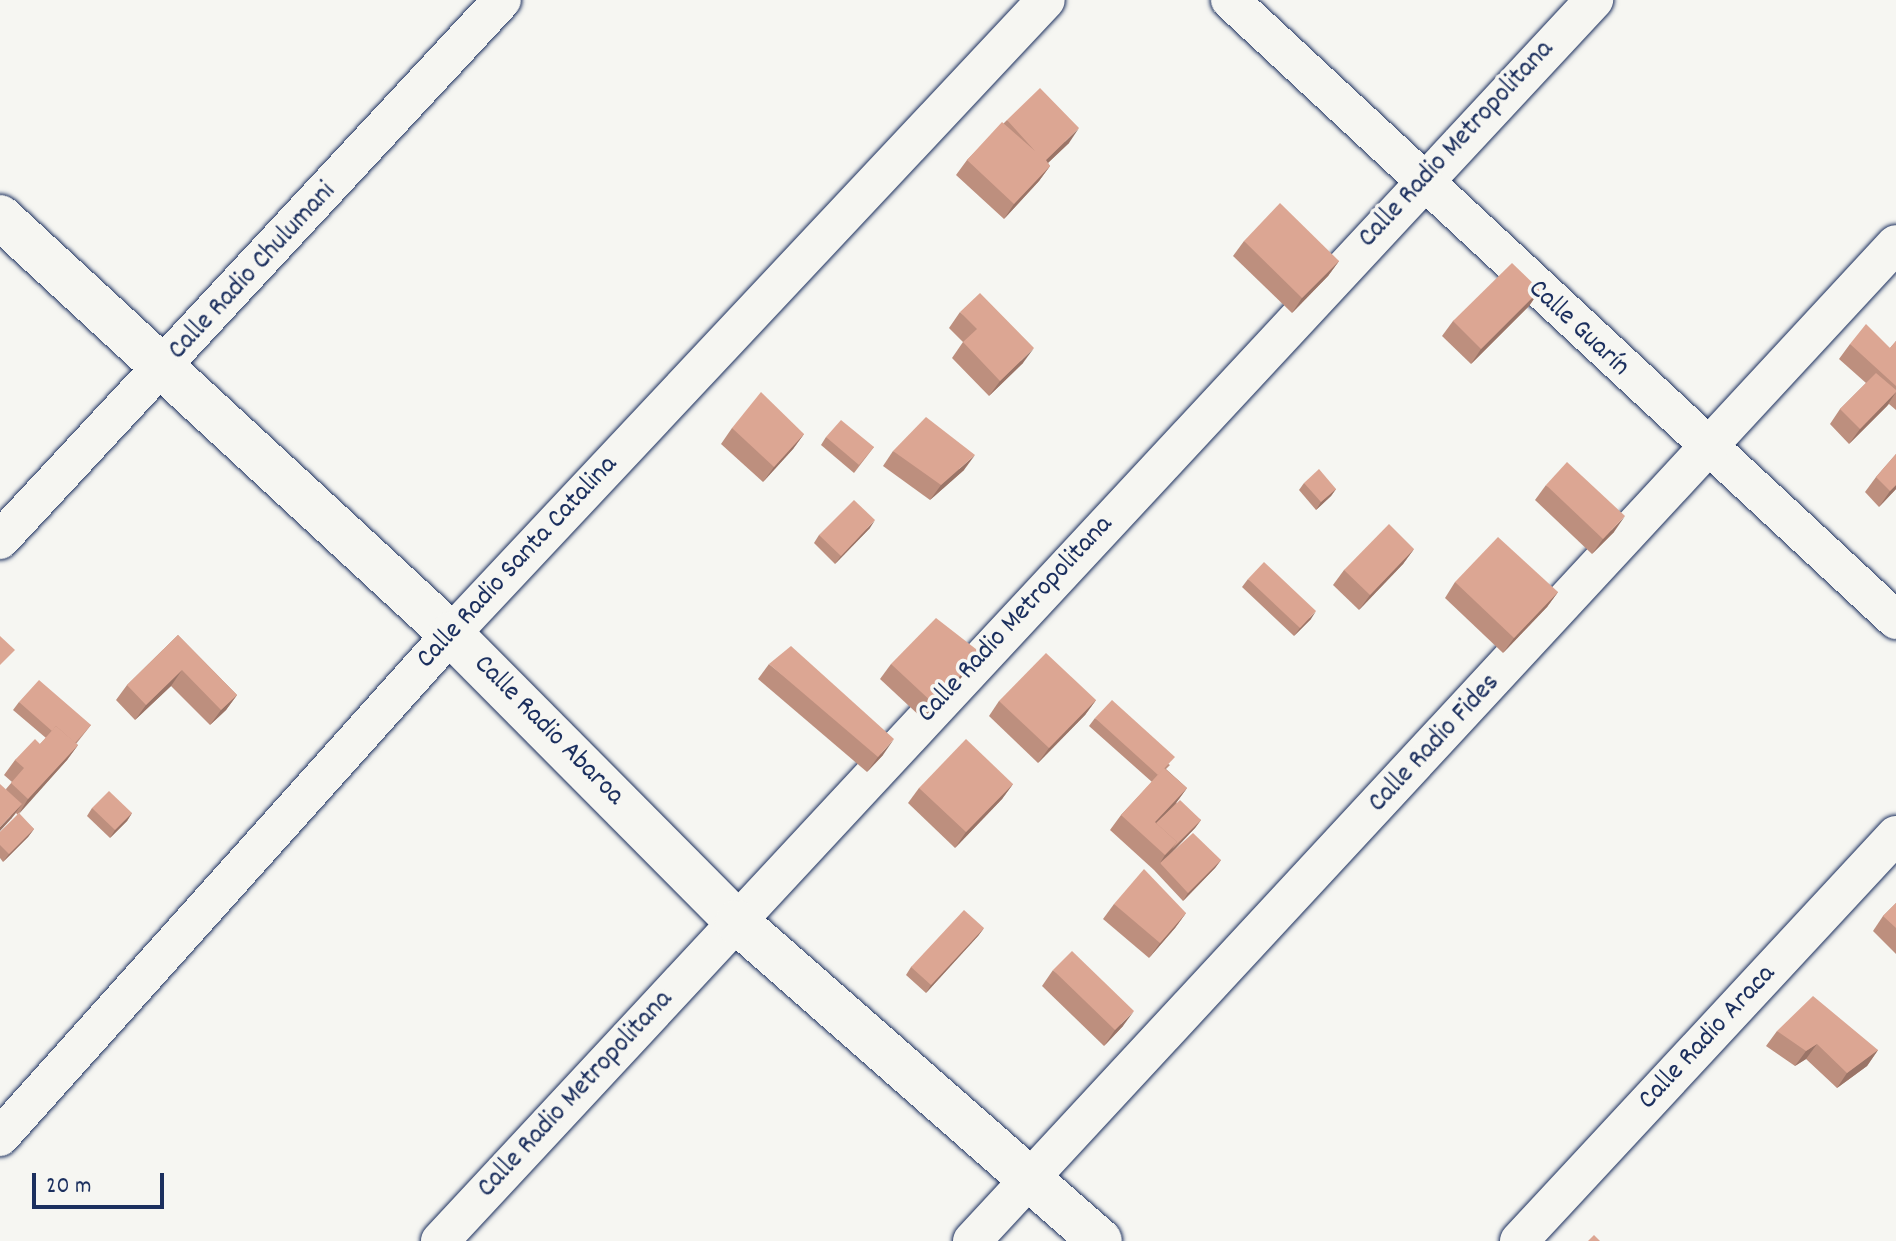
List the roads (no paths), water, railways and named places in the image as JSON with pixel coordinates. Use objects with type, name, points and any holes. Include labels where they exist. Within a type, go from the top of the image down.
[{"type":"street","name":"Calle Radio Chulumani","points":[[0,540],[161,372],[502,0]]},
{"type":"street","name":"Calle Radio Santa Catalina","points":[[0,1137],[451,634],[1046,0]]},
{"type":"street","name":"Calle Guarín","points":[[1230,0],[1420,183],[1896,620]]},
{"type":"street","name":"Calle Radio Metropolitana","points":[[440,1241],[1420,183],[1594,0]]},
{"type":"street","name":"Calle Radio Abaroa","points":[[0,217],[161,372],[451,634],[737,922],[1100,1241]]},
{"type":"street","name":"Calle Radio Fides","points":[[972,1241],[1896,244]]},
{"type":"street","name":"Calle Radio Araca","points":[[1519,1241],[1896,835]]}]
